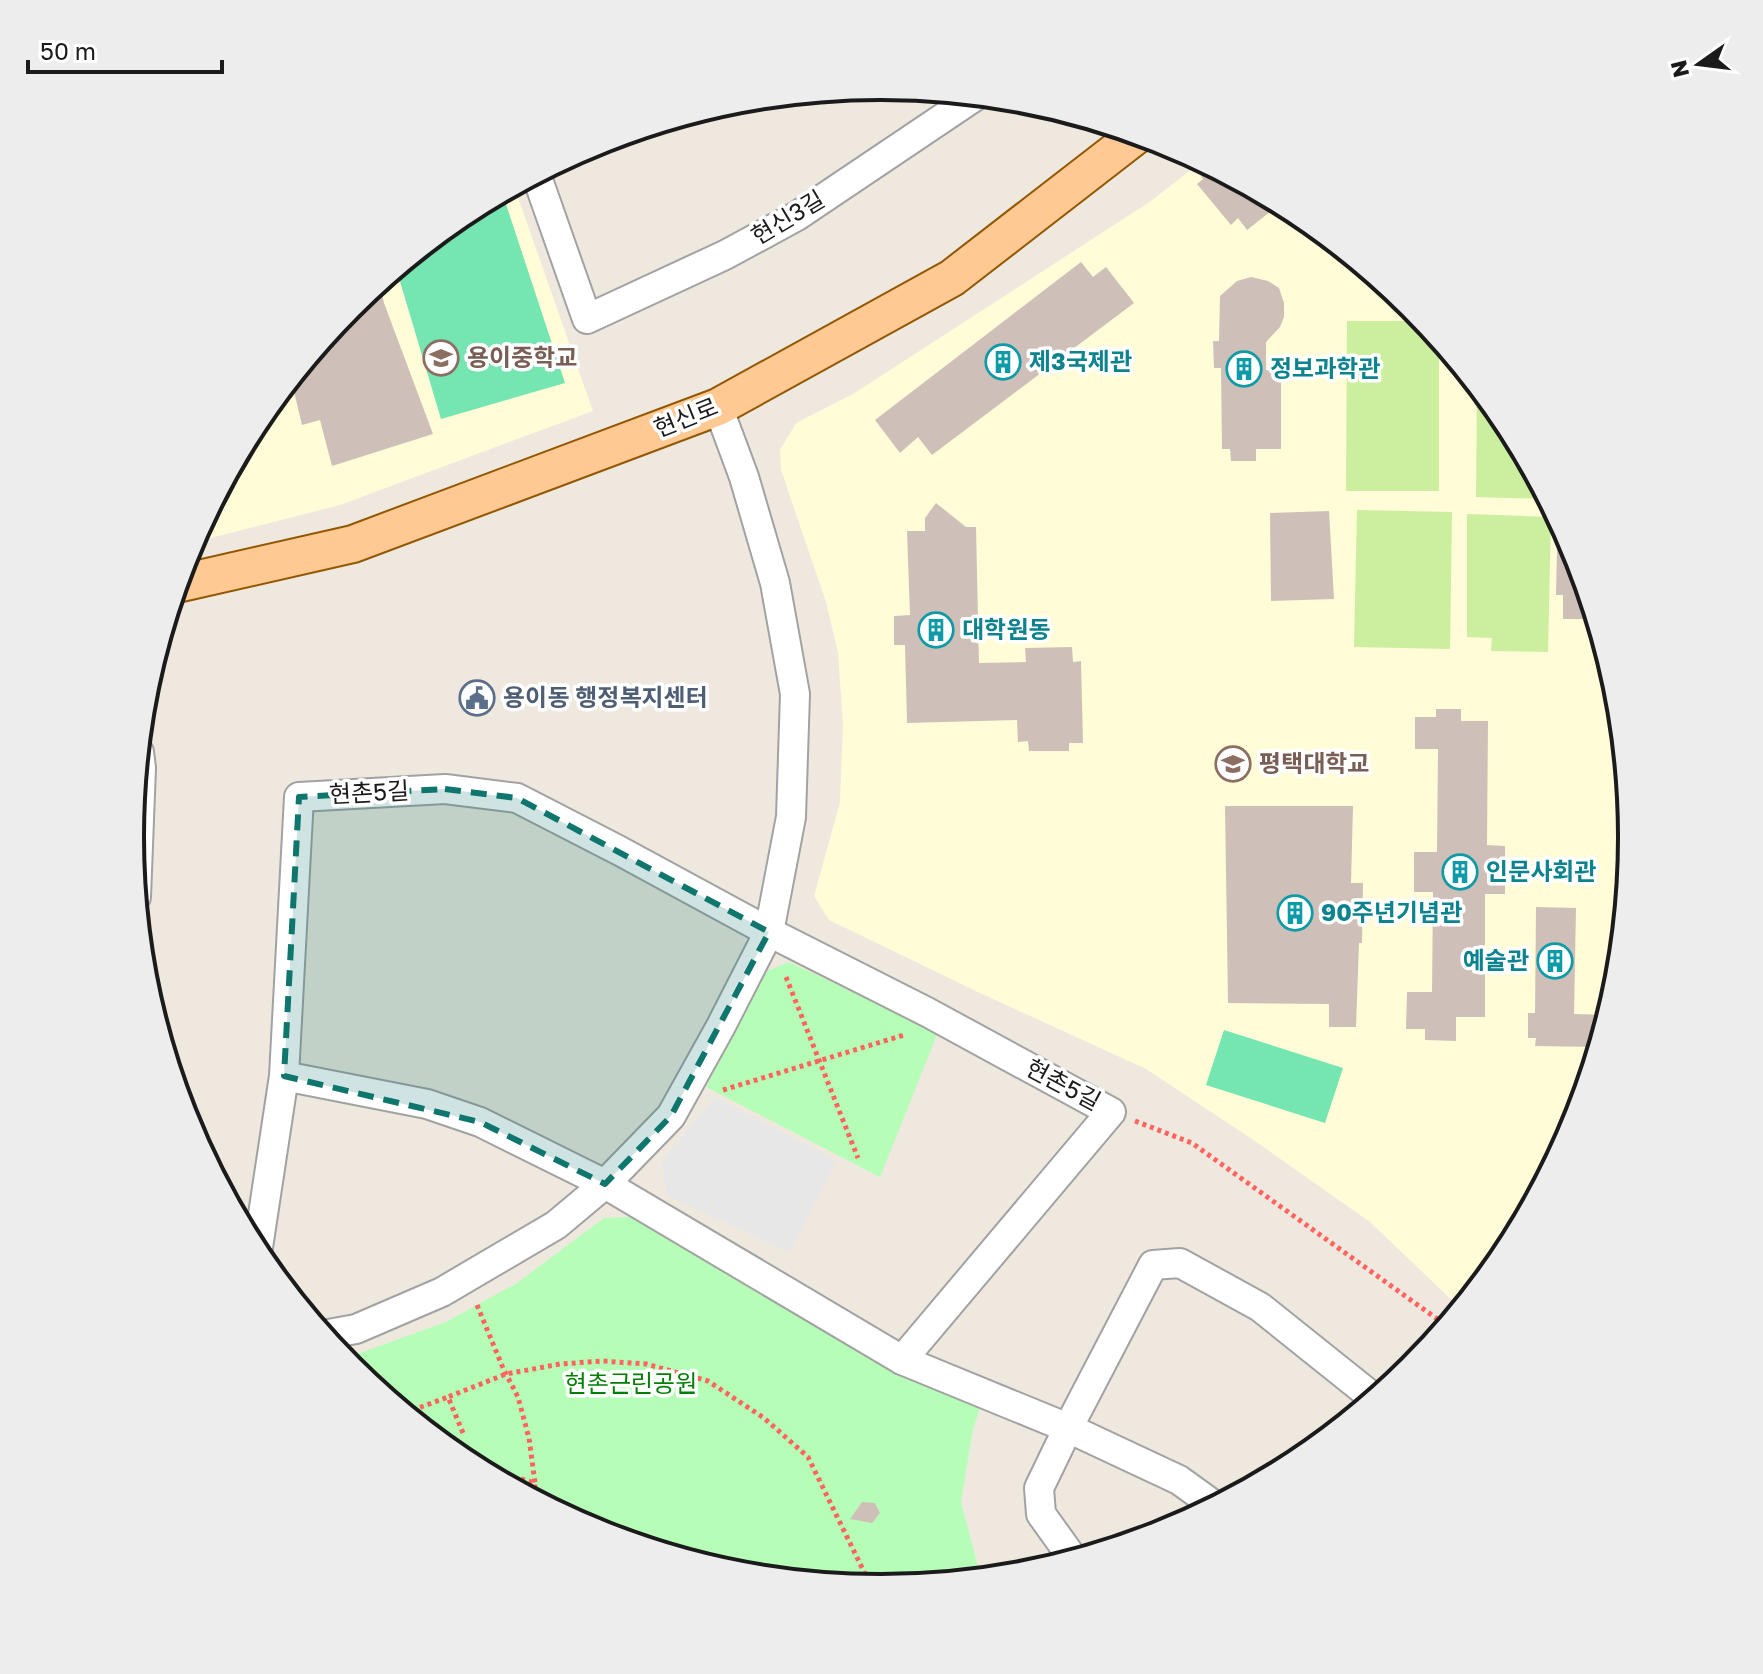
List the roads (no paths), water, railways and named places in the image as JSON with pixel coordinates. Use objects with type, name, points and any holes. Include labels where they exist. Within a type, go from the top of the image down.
[{"type":"main road","name":"현신로","points":[[191,581],[353,544],[718,407],[952,278],[1127,142]]},
{"type":"street","name":"현신3길","points":[[540,185],[587,319],[725,255],[797,216],[963,105]]},
{"type":"street","points":[[336,1333],[356,1329],[442,1292],[556,1225],[605,1184],[671,1116],[769,932],[791,817],[795,694],[775,583],[744,477],[718,407]]},
{"type":"street","name":"현촌5길","points":[[260,1232],[284,1076],[299,797],[445,789],[517,798],[927,1012],[1111,1112],[902,1360]]},
{"type":"street","points":[[284,1076],[427,1104],[480,1122],[605,1184],[902,1360],[1068,1428],[1179,1480],[1205,1499]]},
{"type":"street","points":[[1067,1550],[1041,1514],[1039,1488],[1153,1265],[1180,1263],[1260,1307],[1366,1392]]},
{"type":"place","name":"용이중학교","points":[[441,358]]},
{"type":"place","name":"제3국제관","points":[[1003,362]]},
{"type":"place","name":"정보과학관","points":[[1244,369]]},
{"type":"place","name":"대학원동","points":[[936,630]]},
{"type":"place","name":"용이동 행정복지센터","points":[[477,698]]},
{"type":"place","name":"평택대학교","points":[[1233,764]]},
{"type":"place","name":"인문사회관","points":[[1460,872]]},
{"type":"place","name":"90주년기념관","points":[[1295,913]]},
{"type":"place","name":"예술관","points":[[1555,961]]},
{"type":"park label","name":"현촌근린공원","points":[[631,1384]]}]
